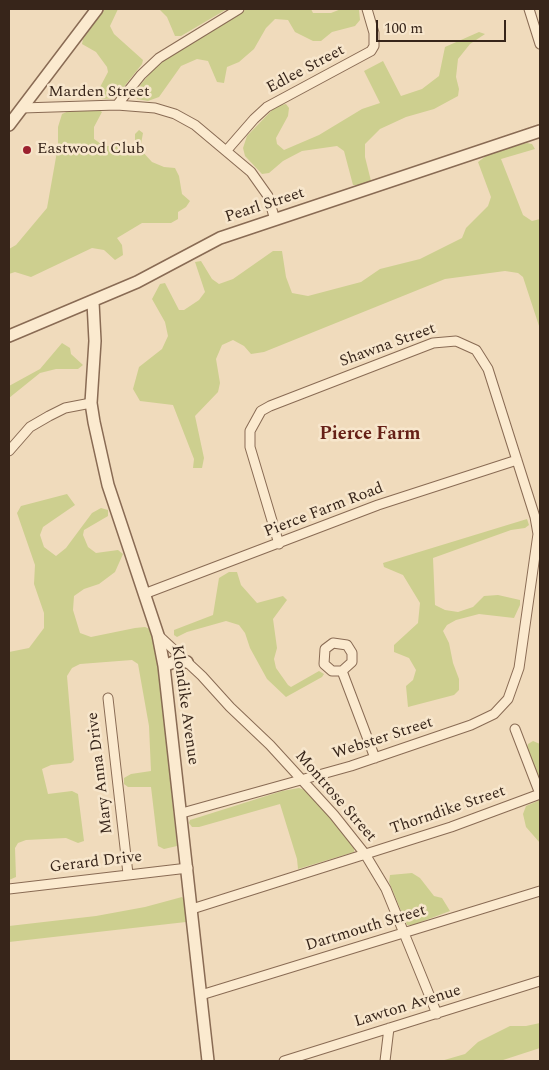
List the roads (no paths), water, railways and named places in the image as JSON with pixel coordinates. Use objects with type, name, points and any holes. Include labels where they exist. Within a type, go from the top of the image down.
[{"type":"street","points":[[9,125],[97,9]]},
{"type":"street","points":[[117,106],[141,75],[159,58],[239,9]]},
{"type":"street","name":"Edlee Street","points":[[227,150],[254,119],[268,107],[371,51],[374,46],[374,33],[367,9]]},
{"type":"street","points":[[529,9],[540,44]]},
{"type":"street","name":"Marden Street","points":[[22,108],[117,106],[155,108],[175,114],[195,124],[227,150],[263,186],[275,220]]},
{"type":"street","name":"Pearl Street","points":[[9,336],[137,282],[220,238],[540,131]]},
{"type":"street","name":"Klondike Avenue","points":[[93,302],[94,341],[91,403],[108,485],[158,635],[164,666],[182,813],[208,1061]]},
{"type":"street","name":"Shawna Street","points":[[279,544],[250,447],[250,431],[256,417],[270,406],[433,343],[449,340],[462,342],[476,350],[488,369],[536,523],[538,540],[519,668],[513,689],[502,706]]},
{"type":"street","points":[[9,451],[30,428],[48,416],[65,408],[91,403]]},
{"type":"street","name":"Pierce Farm Road","points":[[144,594],[428,488],[517,460]]},
{"type":"street","name":"Montrose Street","points":[[158,635],[303,780],[365,854],[386,889],[437,1014]]},
{"type":"street","points":[[164,666],[176,661],[187,662]]},
{"type":"street","points":[[342,671],[375,758]]},
{"type":"street","name":"Mary Anna Drive","points":[[108,698],[128,874]]},
{"type":"street","name":"Webster Street","points":[[182,813],[375,758],[471,725],[494,714],[502,706]]},
{"type":"street","points":[[515,729],[540,794]]},
{"type":"street","name":"Thorndike Street","points":[[192,909],[480,817],[540,794]]},
{"type":"street","name":"Gerard Drive","points":[[9,889],[188,868]]},
{"type":"street","name":"Dartmouth Street","points":[[201,995],[540,891]]},
{"type":"street","name":"Lawton Avenue","points":[[284,1061],[540,981]]},
{"type":"street","points":[[385,1061],[390,1028]]},
{"type":"place","name":"Eastwood Club","points":[[27,150]]},
{"type":"district","name":"Pierce Farm","points":[[370,435]]}]
